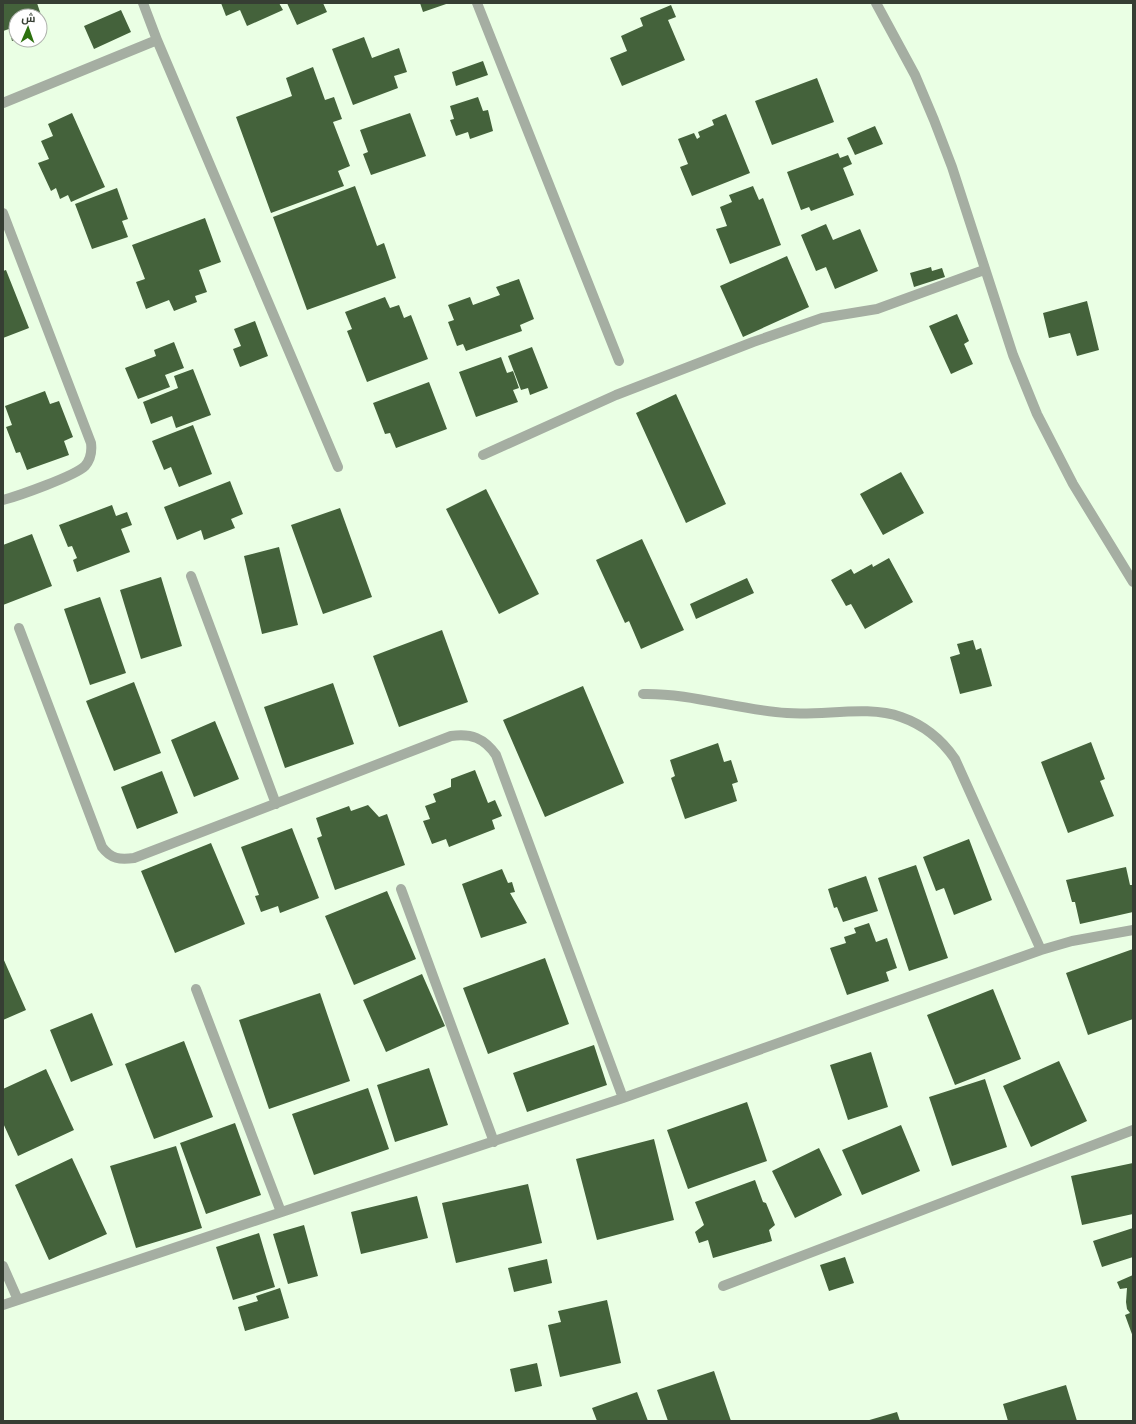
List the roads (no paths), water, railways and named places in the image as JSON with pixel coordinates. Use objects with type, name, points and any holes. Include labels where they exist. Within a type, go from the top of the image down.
[{"type":"street","points":[[143,3],[157,40],[338,468]]},
{"type":"street","points":[[477,3],[619,361]]},
{"type":"street","points":[[876,3],[914,75],[934,120],[952,167],[984,270],[1013,355],[1037,414],[1073,484],[1133,582]]},
{"type":"street","points":[[3,103],[157,40]]},
{"type":"street","points":[[3,213],[91,442],[92,451],[90,459],[79,471],[3,500]]},
{"type":"street","points":[[483,455],[616,395],[746,344],[822,318],[877,309],[984,270]]},
{"type":"street","points":[[191,576],[276,804]]},
{"type":"street","points":[[19,628],[102,847],[107,854],[113,858],[123,860],[134,858],[451,736],[464,734],[478,738],[490,746],[496,755],[623,1098]]},
{"type":"street","points":[[643,694],[667,693],[752,709],[786,713],[884,712],[901,717],[932,733],[946,746],[955,760],[1041,950]]},
{"type":"street","points":[[401,889],[494,1142]]},
{"type":"street","points":[[3,1305],[623,1098],[1041,950],[1079,940],[1133,930]]},
{"type":"street","points":[[196,989],[281,1212]]},
{"type":"street","points":[[723,1286],[1133,1130]]},
{"type":"street","points":[[3,1266],[18,1300]]}]
